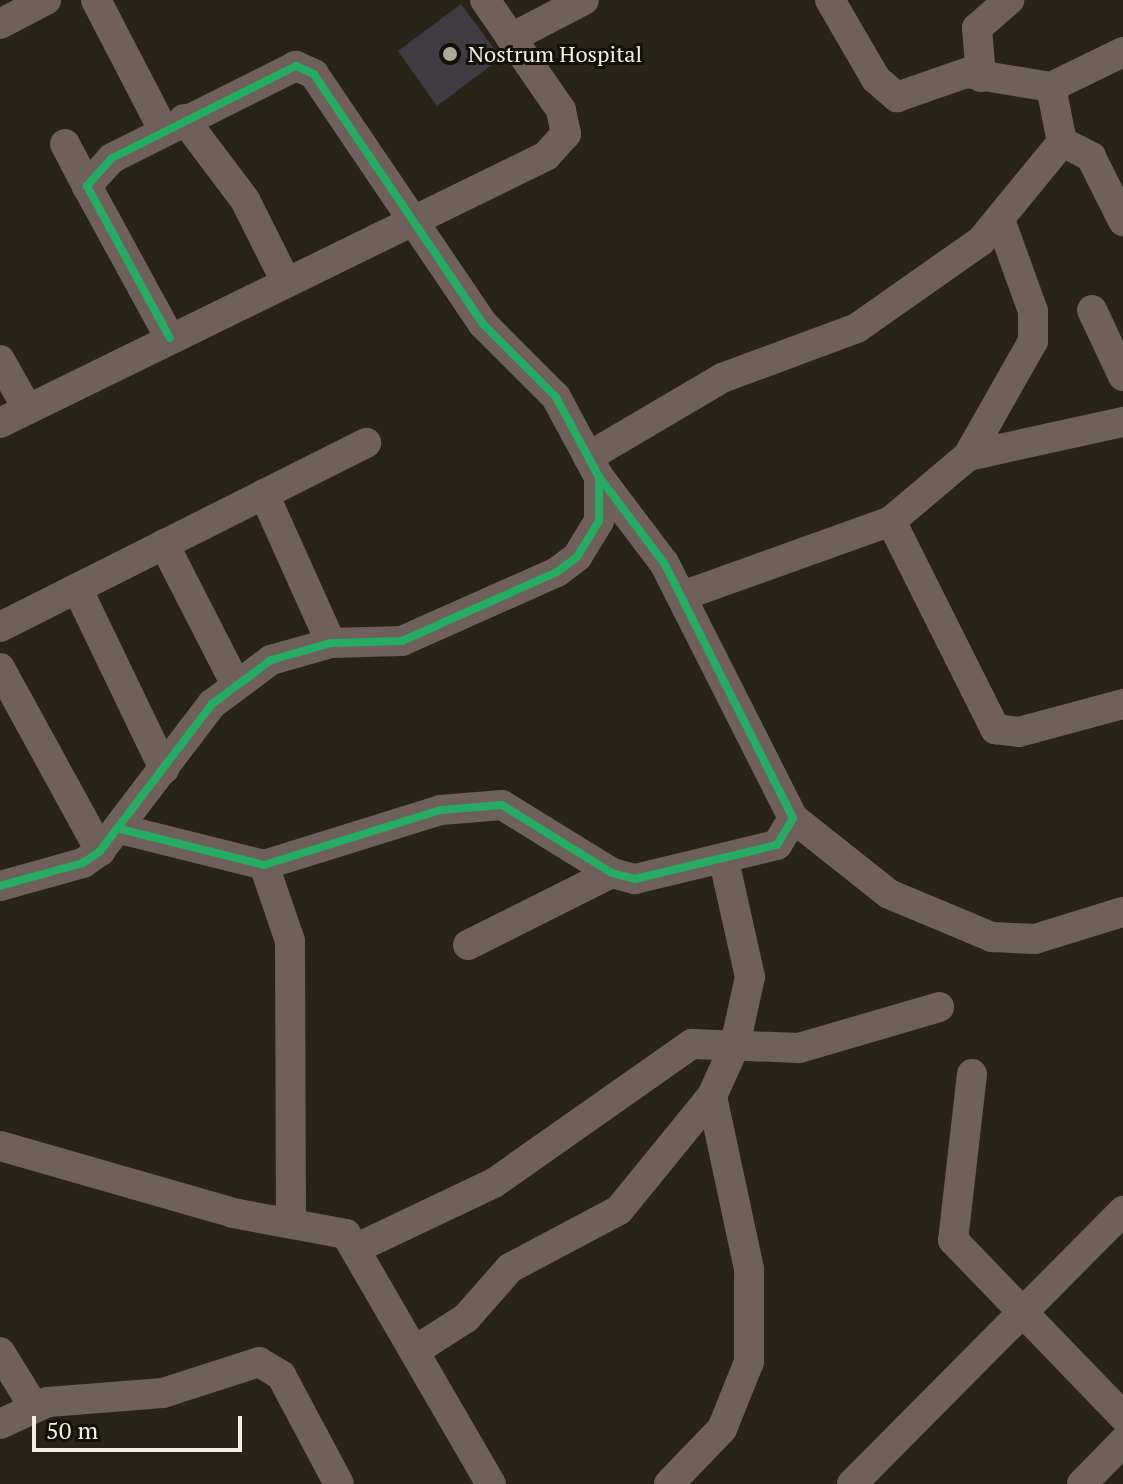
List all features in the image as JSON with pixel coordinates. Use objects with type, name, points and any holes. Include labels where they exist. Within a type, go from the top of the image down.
[{"type":"street","points":[[0,24],[46,0]]},
{"type":"street","points":[[96,0],[173,124],[245,200],[286,282]]},
{"type":"street","points":[[0,423],[546,156],[566,134],[561,110],[485,0]]},
{"type":"street","points":[[511,38],[584,0]]},
{"type":"street","points":[[830,0],[887,92],[907,96],[951,75],[1051,87],[1123,52]]},
{"type":"street","points":[[981,77],[977,28],[1009,0]]},
{"type":"street","points":[[87,186],[112,158],[173,124],[274,72],[305,70],[417,217],[483,324],[556,397],[594,467],[682,596],[793,818],[889,894],[992,937],[1035,939],[1123,912]]},
{"type":"street","points":[[594,467],[722,378],[857,328],[951,264],[1000,220],[1062,142],[1051,87]]},
{"type":"street","points":[[1062,142],[1091,157],[1123,221]]},
{"type":"street","points":[[65,144],[170,338]]},
{"type":"street","points":[[682,596],[891,521],[968,456],[1033,341],[1033,311],[1000,220]]},
{"type":"street","points":[[1092,310],[1123,376]]},
{"type":"street","points":[[0,360],[27,408]]},
{"type":"street","points":[[968,456],[1123,422]]},
{"type":"street","points":[[0,627],[366,443]]},
{"type":"street","points":[[0,886],[83,863],[100,851],[235,683],[271,660],[331,643],[402,641],[557,572],[577,557],[599,521],[594,467]]},
{"type":"street","points":[[264,494],[331,643]]},
{"type":"street","points":[[891,521],[995,729],[1019,732],[1123,704]]},
{"type":"street","points":[[164,544],[235,683]]},
{"type":"street","points":[[77,588],[164,769]]},
{"type":"street","points":[[0,668],[100,851]]},
{"type":"street","points":[[120,829],[264,865],[473,804],[525,814],[612,873],[635,879],[724,861],[777,845],[793,818]]},
{"type":"street","points":[[416,1350],[466,1318],[510,1268],[619,1210],[712,1096],[735,1045],[750,952],[724,861]]},
{"type":"street","points":[[264,865],[290,941],[291,1223]]},
{"type":"street","points":[[468,945],[612,873]]},
{"type":"street","points":[[359,1247],[494,1183],[692,1044],[781,1050],[819,1044],[939,1007]]},
{"type":"street","points":[[972,1074],[953,1240],[1021,1314],[1123,1416]]},
{"type":"street","points":[[669,1484],[722,1429],[749,1362],[749,1269],[712,1096]]},
{"type":"street","points":[[0,1146],[291,1223],[346,1234],[359,1247],[491,1484]]},
{"type":"street","points":[[852,1484],[1123,1211]]},
{"type":"street","points":[[0,1352],[34,1407]]},
{"type":"street","points":[[0,1424],[34,1407],[163,1393],[259,1362],[281,1375],[339,1484]]},
{"type":"street","points":[[1089,1482],[1123,1442]]},
{"type":"building","points":[[461,4],[501,58],[437,106],[398,51]]},
{"type":"cycle path","points":[[0,886],[83,863],[100,851],[212,704],[271,660],[331,643],[402,641],[557,572],[577,557],[599,521],[599,477],[556,397],[483,324],[314,74],[296,66],[112,158],[87,186],[170,338]]},
{"type":"cycle path","points":[[120,829],[264,865],[441,810],[502,805],[612,873],[635,879],[777,845],[793,818],[664,563],[600,478]]},
{"type":"place","name":"Nostrum Hospital","points":[[450,54]]}]
